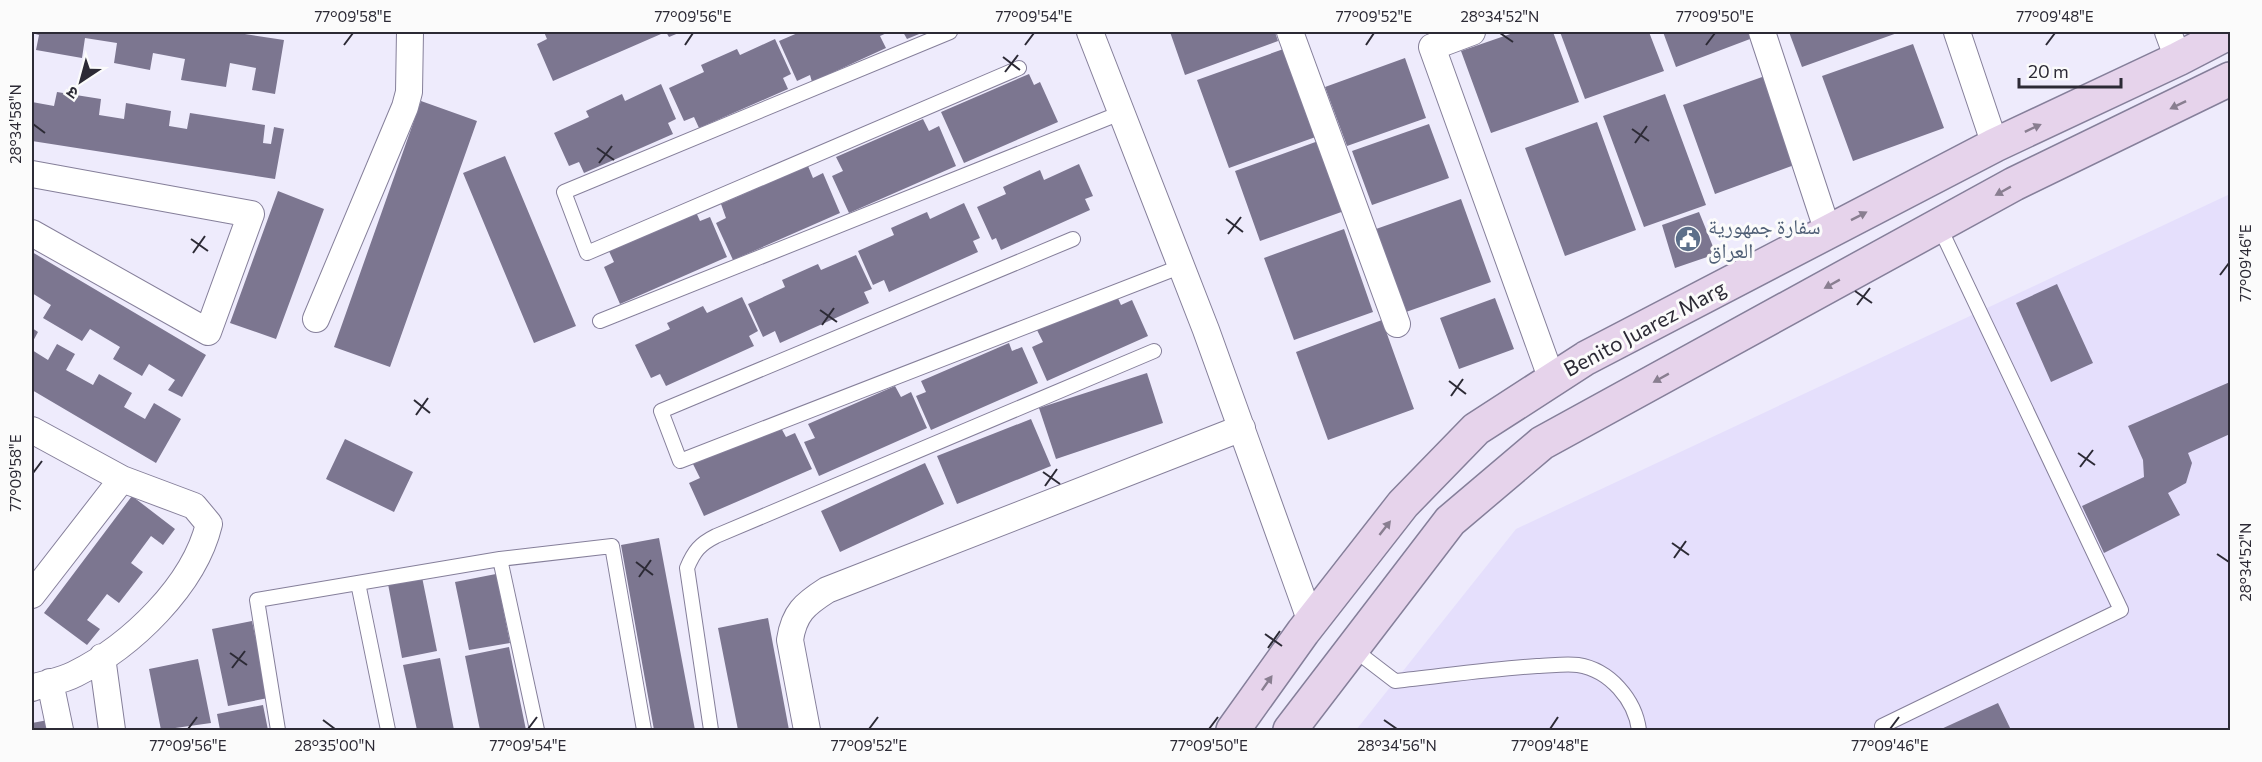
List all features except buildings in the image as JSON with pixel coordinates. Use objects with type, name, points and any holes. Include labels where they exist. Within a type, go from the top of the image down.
[{"type":"street","points":[[316,319],[405,107],[409,92],[410,32]]},
{"type":"street","points":[[1090,32],[1182,266],[1311,622]]},
{"type":"street","points":[[1290,32],[1397,324]]},
{"type":"street","points":[[1472,32],[1430,39],[1547,365]]},
{"type":"street","points":[[1762,32],[1828,232]]},
{"type":"street","points":[[1957,32],[1995,146]]},
{"type":"street","name":"Benito Juarez Marg","points":[[1233,730],[1311,622],[1403,504],[1476,429],[1547,365],[1586,358],[1995,146],[2173,45],[2230,32]]},
{"type":"street","points":[[1290,730],[1450,521],[1542,443],[2014,184],[2230,79]]},
{"type":"street","points":[[32,174],[251,214],[208,332],[32,233]]},
{"type":"street","points":[[807,730],[790,640],[792,626],[799,611],[812,599],[827,590],[1242,428]]},
{"type":"street","points":[[32,430],[122,479],[194,506],[209,524],[205,542],[195,564],[162,607],[123,643],[102,657],[74,675],[41,685],[60,730]]},
{"type":"street","points":[[32,595],[122,479]]},
{"type":"street","points":[[102,657],[112,730]]},
{"type":"lane","points":[[950,32],[564,192],[587,253],[1019,68]]},
{"type":"lane","points":[[600,321],[1123,112]]},
{"type":"lane","points":[[1882,726],[2121,610],[1940,226]]},
{"type":"lane","points":[[1073,239],[661,411],[680,461],[1182,266]]},
{"type":"lane","points":[[711,730],[687,568],[692,555],[700,545],[716,536],[1154,351]]},
{"type":"lane","points":[[278,730],[257,600],[500,559],[612,546],[644,730]]},
{"type":"lane","points":[[500,559],[537,730]]},
{"type":"lane","points":[[358,583],[388,730]]},
{"type":"lane","points":[[1352,648],[1395,681],[1513,668],[1578,665],[1602,675],[1622,690],[1637,715],[1639,730]]},
{"type":"shaded area","points":[[2230,194],[2230,730],[1356,730],[1516,529]]},
{"type":"place","name":"سفارة جمهورية العراق","points":[[1688,239]]}]
